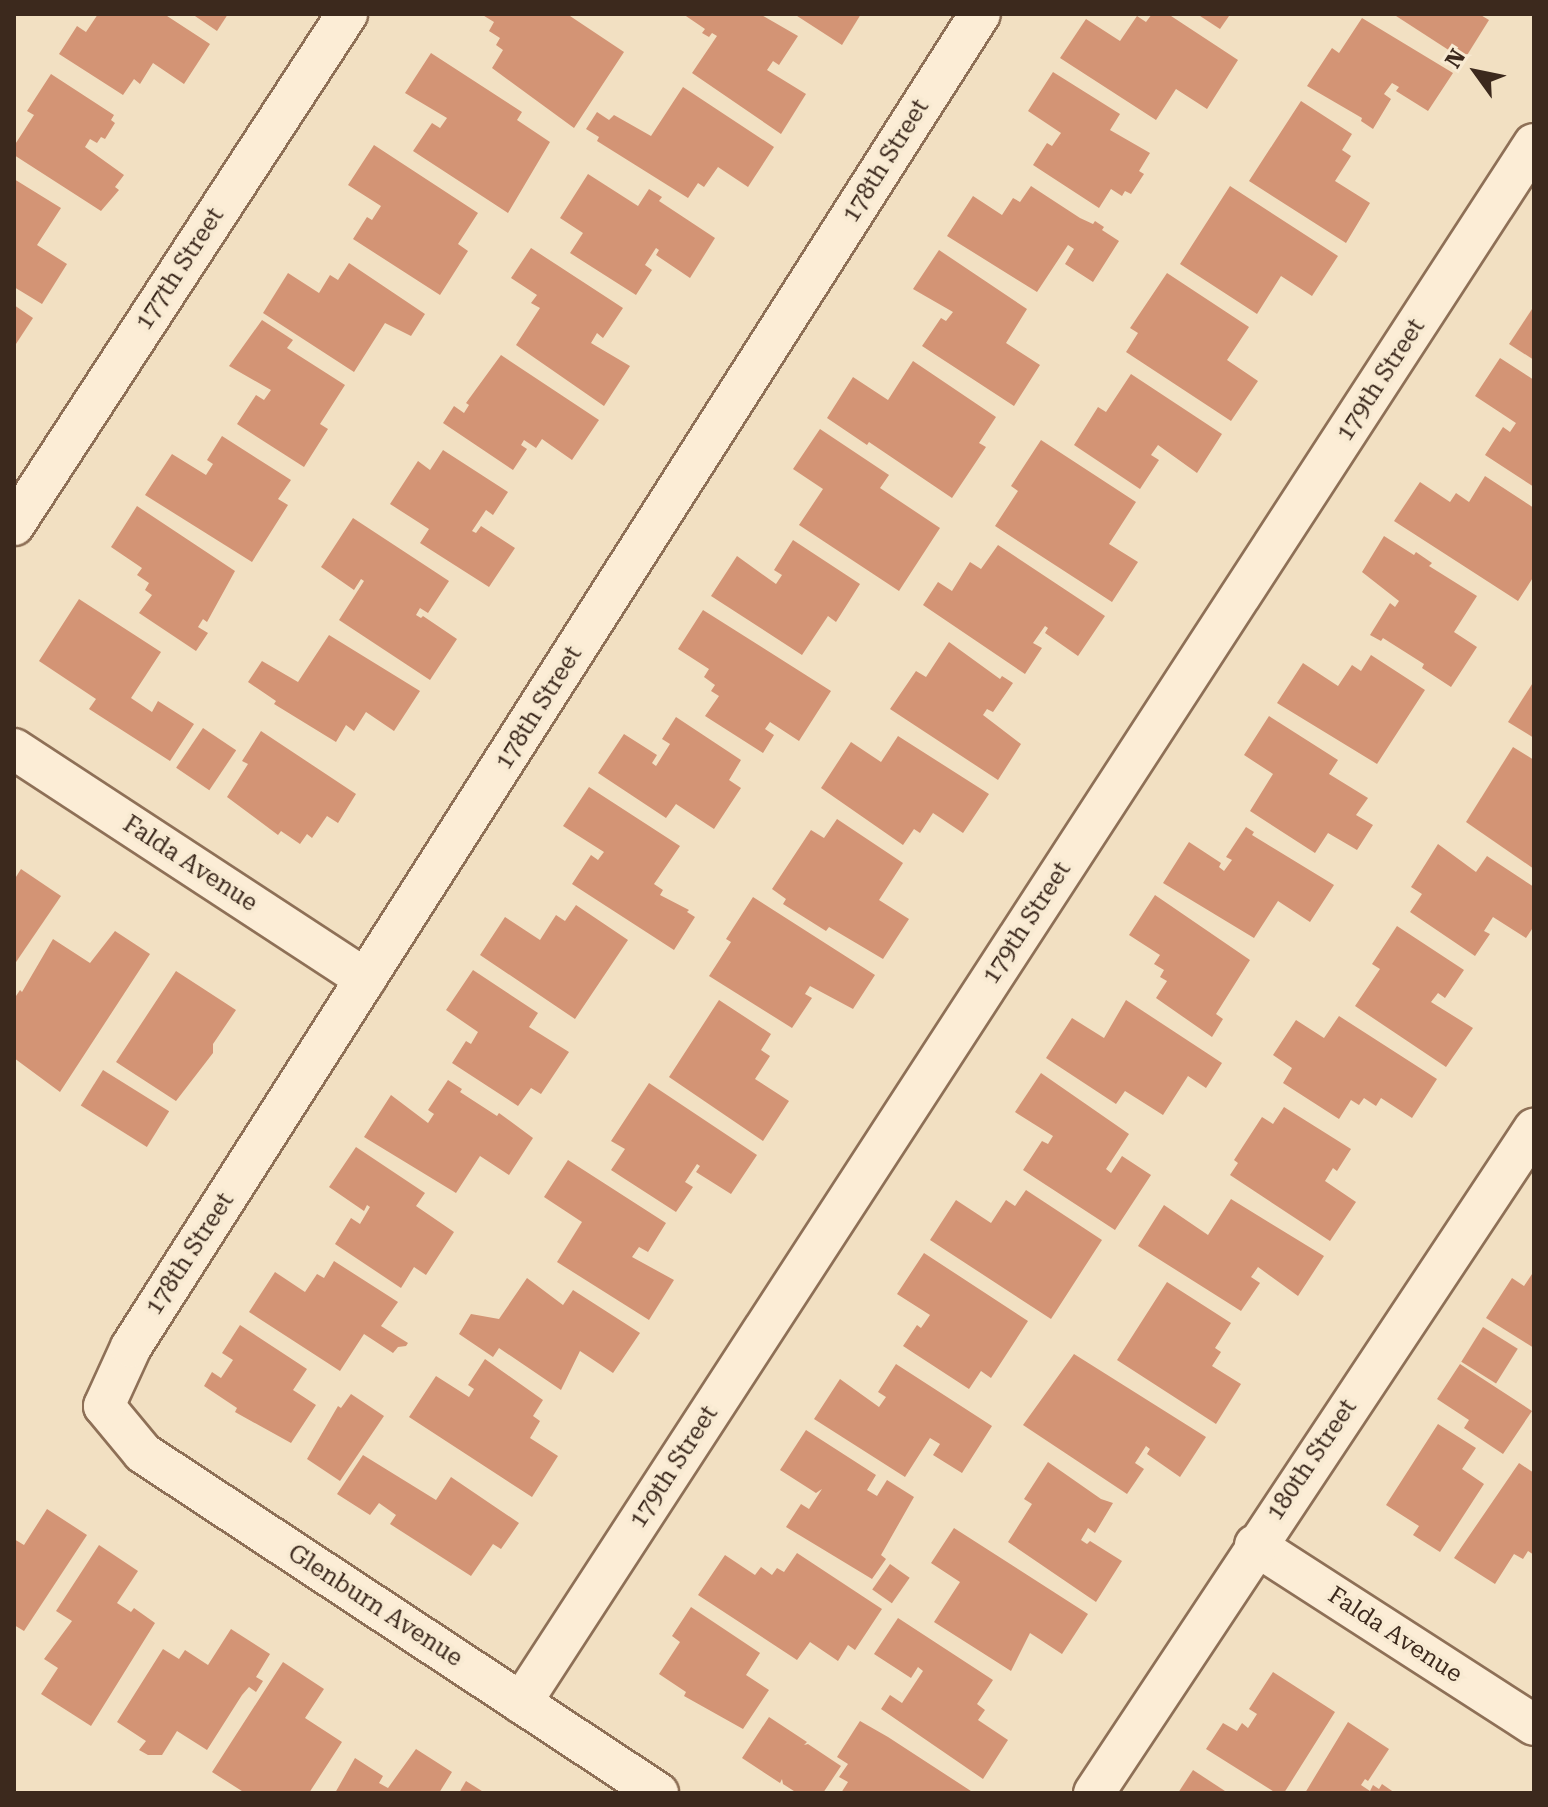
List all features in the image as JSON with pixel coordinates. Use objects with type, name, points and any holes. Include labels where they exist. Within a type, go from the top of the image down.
[{"type":"street","name":"177th Street","points":[[14,525],[347,14]]},
{"type":"street","name":"178th Street","points":[[104,1406],[131,1347],[980,14]]},
{"type":"street","name":"179th Street","points":[[521,1703],[1534,144]]},
{"type":"street","name":"Falda Avenue","points":[[14,749],[366,979]]},
{"type":"street","name":"180th Street","points":[[1094,1793],[1255,1545],[1534,1129]]},
{"type":"street","name":"Glenburn Avenue","points":[[104,1406],[143,1453],[658,1793]]},
{"type":"street","name":"Falda Avenue","points":[[1255,1545],[1534,1725]]},
{"type":"building","points":[[98,14],[164,14],[210,44],[184,84],[153,63],[140,84],[134,79],[123,95],[59,54],[77,26],[86,32]]},
{"type":"building","points":[[192,14],[228,14],[217,31]]},
{"type":"building","points":[[481,14],[567,14],[624,52],[574,128],[492,68],[503,50],[496,45],[500,38],[489,31],[494,22]]},
{"type":"building","points":[[683,14],[760,14],[798,36],[779,65],[773,61],[767,70],[806,94],[781,134],[692,73],[717,36],[712,33],[709,37],[702,33],[705,29]]},
{"type":"building","points":[[794,14],[861,14],[842,45]]},
{"type":"building","points":[[1152,14],[1168,14],[1238,60],[1207,109],[1176,89],[1156,120],[1060,58],[1086,19],[1120,41],[1137,16],[1146,22]]},
{"type":"building","points":[[1197,14],[1229,14],[1229,16],[1220,29]]},
{"type":"building","points":[[1393,14],[1479,14],[1489,20],[1464,60]]},
{"type":"building","points":[[1362,18],[1453,73],[1428,111],[1396,91],[1399,87],[1392,83],[1384,94],[1391,99],[1373,129],[1361,121],[1362,118],[1307,86],[1332,48],[1339,53]]},
{"type":"building","points":[[431,53],[522,112],[517,120],[550,142],[508,213],[413,151],[432,123],[440,128],[447,118],[405,93]]},
{"type":"building","points":[[1053,72],[1120,114],[1110,130],[1150,153],[1139,171],[1144,174],[1131,194],[1125,191],[1122,196],[1111,189],[1099,208],[1033,165],[1047,143],[1052,146],[1061,133],[1028,111]]},
{"type":"building","points":[[51,74],[114,115],[111,120],[115,123],[105,139],[101,137],[97,143],[90,139],[85,147],[124,175],[115,187],[119,190],[101,211],[14,155],[14,146],[34,115],[27,111]]},
{"type":"building","points":[[683,87],[774,147],[748,187],[718,167],[704,187],[698,183],[688,198],[597,141],[599,137],[586,129],[597,112],[609,120],[614,115],[651,136]]},
{"type":"building","points":[[1301,101],[1352,134],[1342,150],[1351,156],[1335,181],[1370,203],[1346,243],[1249,181]]},
{"type":"building","points":[[374,145],[478,213],[458,244],[468,251],[440,295],[353,239],[367,217],[372,220],[381,206],[348,185]]},
{"type":"building","points":[[588,174],[638,206],[649,189],[662,197],[659,201],[715,238],[690,278],[656,255],[659,250],[656,248],[645,265],[652,270],[636,295],[570,253],[583,233],[560,218]]},
{"type":"building","points":[[14,179],[61,208],[37,245],[67,264],[42,304],[14,287]]},
{"type":"building","points":[[1031,186],[1080,218],[1093,224],[1095,221],[1104,227],[1102,230],[1119,241],[1093,282],[1065,264],[1074,249],[1068,245],[1037,292],[947,236],[973,196],[1002,215],[1013,198],[1020,202]]},
{"type":"building","points":[[1230,186],[1338,256],[1312,296],[1281,276],[1257,314],[1180,264]]},
{"type":"building","points":[[531,248],[623,308],[603,338],[597,333],[591,343],[630,366],[604,406],[516,345],[540,308],[531,303],[537,295],[511,278]]},
{"type":"building","points":[[939,250],[1027,309],[1006,343],[1040,365],[1014,406],[922,346],[941,318],[946,321],[953,312],[913,289]]},
{"type":"building","points":[[349,263],[425,314],[411,336],[385,323],[354,372],[263,313],[288,273],[319,293],[330,275],[338,280]]},
{"type":"building","points":[[1167,273],[1249,327],[1227,360],[1258,381],[1231,421],[1126,352],[1138,333],[1130,328]]},
{"type":"building","points":[[14,305],[33,318],[14,347]]},
{"type":"building","points":[[1534,306],[1534,360],[1509,344]]},
{"type":"building","points":[[262,320],[293,340],[287,348],[345,385],[320,424],[328,429],[304,467],[237,424],[256,395],[264,400],[271,390],[229,366]]},
{"type":"building","points":[[501,355],[599,420],[572,460],[542,439],[536,448],[524,440],[521,445],[527,449],[513,470],[443,423],[454,406],[464,413],[469,405],[466,403]]},
{"type":"building","points":[[1500,358],[1534,380],[1534,487],[1485,455],[1503,427],[1510,432],[1516,423],[1475,396]]},
{"type":"building","points":[[913,361],[996,417],[979,443],[986,447],[952,498],[869,442],[867,445],[827,418],[853,377],[888,400]]},
{"type":"building","points":[[1131,374],[1222,434],[1197,473],[1158,445],[1151,455],[1159,460],[1140,489],[1074,445],[1098,407],[1106,412]]},
{"type":"building","points":[[820,429],[889,475],[880,488],[940,528],[899,591],[799,525],[823,489],[793,469]]},
{"type":"building","points":[[222,436],[291,480],[278,499],[288,505],[252,562],[145,495],[172,454],[206,475],[213,464],[207,460]]},
{"type":"building","points":[[1041,440],[1136,502],[1109,544],[1138,562],[1112,602],[995,526],[1018,491],[1011,486]]},
{"type":"building","points":[[443,450],[508,492],[493,515],[486,510],[472,531],[476,533],[481,526],[515,548],[489,587],[420,543],[429,529],[390,504],[418,461],[430,470]]},
{"type":"building","points":[[1485,476],[1534,508],[1534,576],[1518,601],[1394,521],[1420,482],[1450,502],[1456,493],[1469,502]]},
{"type":"building","points":[[137,506],[235,571],[207,622],[203,619],[198,627],[208,633],[196,651],[139,613],[152,595],[145,590],[149,583],[137,575],[142,568],[111,547]]},
{"type":"building","points":[[353,518],[449,581],[428,613],[420,608],[416,615],[423,616],[457,639],[430,680],[339,620],[364,581],[361,579],[354,590],[321,567]]},
{"type":"building","points":[[1384,536],[1414,555],[1416,552],[1432,563],[1429,566],[1477,596],[1454,632],[1477,647],[1451,687],[1422,668],[1424,664],[1383,638],[1381,641],[1370,635],[1390,603],[1395,607],[1399,601],[1362,572]]},
{"type":"building","points":[[793,540],[860,584],[836,622],[828,616],[802,655],[711,596],[737,556],[776,584],[782,575],[774,570]]},
{"type":"building","points":[[998,545],[1105,616],[1078,656],[1045,633],[1048,628],[1045,626],[1033,643],[1042,648],[1025,674],[923,605],[938,582],[952,591],[970,562],[981,569]]},
{"type":"building","points":[[79,599],[161,652],[131,698],[152,712],[158,701],[194,724],[170,761],[89,709],[96,699],[39,661]]},
{"type":"building","points":[[703,610],[831,691],[799,741],[770,722],[765,729],[774,735],[763,753],[705,716],[719,696],[711,691],[715,685],[704,677],[709,669],[678,649]]},
{"type":"building","points":[[329,635],[420,691],[394,731],[366,712],[354,731],[346,725],[336,742],[274,704],[276,701],[248,682],[262,661],[298,682]]},
{"type":"building","points":[[949,642],[1000,679],[1002,676],[1013,683],[993,712],[987,709],[983,715],[1021,744],[998,780],[890,709],[916,671],[926,677]]},
{"type":"building","points":[[1371,655],[1425,690],[1377,764],[1277,703],[1303,663],[1338,686],[1352,665],[1361,671]]},
{"type":"building","points":[[1534,681],[1534,738],[1508,722]]},
{"type":"building","points":[[1269,716],[1338,760],[1329,774],[1368,798],[1356,815],[1373,825],[1357,850],[1328,833],[1315,853],[1250,811],[1273,774],[1244,755]]},
{"type":"building","points":[[676,717],[741,760],[729,780],[741,788],[714,829],[676,804],[666,818],[598,773],[624,734],[657,755],[652,763],[656,766],[670,744],[662,739]]},
{"type":"building","points":[[203,728],[236,750],[209,790],[176,768]]},
{"type":"building","points":[[261,731],[356,794],[338,823],[327,816],[312,838],[307,834],[300,844],[281,831],[278,835],[227,797],[248,764],[242,761]]},
{"type":"building","points":[[898,736],[989,794],[963,833],[933,813],[920,833],[914,829],[903,845],[821,788],[851,742],[881,762]]},
{"type":"building","points":[[1513,747],[1534,760],[1534,869],[1466,822]]},
{"type":"building","points":[[589,787],[680,846],[654,884],[663,890],[660,895],[689,910],[687,912],[695,917],[674,950],[572,884],[591,855],[598,860],[604,852],[563,826]]},
{"type":"building","points":[[837,819],[903,863],[879,900],[909,919],[883,959],[829,927],[826,931],[783,904],[786,899],[772,889],[811,830],[824,838]]},
{"type":"building","points":[[1246,827],[1254,832],[1252,835],[1334,885],[1310,922],[1278,901],[1254,938],[1163,883],[1189,842],[1221,863],[1219,867],[1224,871],[1232,860],[1226,857]]},
{"type":"building","points":[[1438,844],[1476,872],[1487,856],[1534,887],[1534,926],[1526,938],[1493,917],[1484,931],[1490,934],[1475,956],[1410,912],[1422,894],[1411,887]]},
{"type":"building","points":[[21,869],[61,896],[14,965],[14,880]]},
{"type":"building","points":[[1155,895],[1250,960],[1216,1014],[1223,1019],[1212,1037],[1156,998],[1167,981],[1160,977],[1164,970],[1154,964],[1160,955],[1129,935]]},
{"type":"building","points":[[753,897],[875,975],[853,1009],[810,986],[805,994],[812,998],[792,1028],[709,976],[731,942],[726,939]]},
{"type":"building","points":[[576,905],[628,940],[575,1019],[480,955],[505,917],[540,940],[556,915],[565,921]]},
{"type":"building","points":[[1397,926],[1464,970],[1445,998],[1438,993],[1431,1002],[1473,1028],[1446,1067],[1355,1006],[1380,969],[1372,964]]},
{"type":"building","points":[[115,931],[150,954],[60,1092],[14,1058],[14,999],[20,990],[22,992],[53,939],[90,963]]},
{"type":"building","points":[[473,970],[538,1013],[529,1027],[569,1052],[541,1094],[531,1088],[518,1106],[452,1063],[466,1041],[471,1044],[478,1032],[446,1010]]},
{"type":"building","points":[[176,971],[236,1010],[213,1044],[213,1053],[176,1101],[116,1062]]},
{"type":"building","points":[[719,1000],[771,1034],[761,1050],[770,1056],[755,1079],[789,1101],[763,1141],[669,1077]]},
{"type":"building","points":[[1126,1000],[1222,1063],[1206,1088],[1188,1076],[1163,1115],[1125,1091],[1116,1104],[1046,1058],[1072,1018],[1104,1038]]},
{"type":"building","points":[[1339,1016],[1437,1079],[1412,1118],[1381,1098],[1376,1106],[1364,1098],[1359,1105],[1351,1100],[1339,1119],[1283,1083],[1292,1068],[1273,1055],[1296,1020],[1324,1038]]},
{"type":"building","points":[[103,1070],[169,1111],[147,1147],[81,1106]]},
{"type":"building","points":[[1041,1073],[1129,1134],[1106,1169],[1111,1173],[1122,1156],[1151,1175],[1115,1230],[1023,1170],[1042,1141],[1048,1144],[1053,1136],[1015,1112]]},
{"type":"building","points":[[448,1080],[462,1089],[460,1092],[497,1116],[499,1113],[533,1138],[509,1175],[480,1156],[456,1193],[364,1137],[391,1095],[428,1123],[434,1114],[428,1110]]},
{"type":"building","points":[[649,1083],[757,1155],[731,1194],[696,1172],[700,1166],[697,1164],[685,1182],[693,1187],[676,1212],[611,1170],[625,1149],[611,1141]]},
{"type":"building","points":[[1284,1107],[1351,1149],[1337,1171],[1333,1168],[1325,1181],[1356,1202],[1330,1241],[1230,1175],[1238,1163],[1234,1160],[1262,1117],[1273,1124]]},
{"type":"building","points":[[356,1147],[425,1193],[416,1206],[454,1232],[426,1275],[414,1267],[401,1288],[335,1244],[351,1218],[360,1224],[370,1207],[367,1205],[364,1211],[329,1187]]},
{"type":"building","points":[[568,1160],[666,1223],[648,1252],[639,1247],[632,1257],[674,1280],[649,1320],[557,1262],[582,1222],[544,1197]]},
{"type":"building","points":[[1026,1190],[1102,1240],[1051,1319],[930,1240],[956,1200],[991,1223],[1006,1200],[1015,1206]]},
{"type":"building","points":[[1231,1199],[1324,1256],[1298,1296],[1258,1267],[1251,1277],[1260,1283],[1241,1311],[1138,1246],[1164,1205],[1208,1235]]},
{"type":"building","points":[[924,1253],[1028,1321],[991,1378],[981,1371],[969,1389],[903,1346],[917,1325],[921,1328],[930,1315],[897,1294]]},
{"type":"building","points":[[334,1261],[398,1302],[381,1326],[408,1343],[406,1346],[398,1347],[393,1353],[364,1334],[340,1371],[249,1312],[275,1272],[305,1292],[317,1274],[324,1278]]},
{"type":"building","points":[[1534,1271],[1534,1348],[1486,1318],[1512,1278],[1524,1286]]},
{"type":"building","points":[[527,1278],[563,1305],[573,1290],[640,1333],[613,1373],[580,1351],[561,1390],[499,1348],[493,1357],[459,1334],[471,1314],[499,1319]]},
{"type":"building","points":[[1167,1282],[1231,1323],[1215,1348],[1221,1352],[1212,1366],[1241,1384],[1216,1424],[1117,1360]]},
{"type":"building","points":[[240,1325],[307,1369],[293,1390],[316,1405],[291,1443],[235,1412],[237,1408],[204,1386],[212,1372],[221,1378],[233,1360],[222,1353]]},
{"type":"building","points":[[1483,1327],[1518,1349],[1496,1383],[1461,1362]]},
{"type":"building","points":[[1074,1354],[1206,1437],[1180,1477],[1147,1454],[1150,1449],[1146,1446],[1135,1463],[1144,1469],[1127,1494],[1023,1425]]},
{"type":"building","points":[[485,1359],[543,1400],[533,1416],[540,1421],[530,1438],[558,1456],[532,1497],[409,1417],[436,1376],[469,1397],[474,1389],[468,1385]]},
{"type":"building","points":[[896,1364],[992,1426],[962,1473],[933,1455],[940,1444],[930,1438],[905,1477],[814,1419],[840,1379],[879,1407],[886,1397],[878,1392]]},
{"type":"building","points":[[1460,1364],[1532,1411],[1503,1454],[1464,1428],[1469,1420],[1437,1399]]},
{"type":"building","points":[[351,1394],[384,1416],[340,1481],[307,1459],[338,1406],[341,1408]]},
{"type":"building","points":[[1438,1424],[1476,1448],[1462,1469],[1484,1484],[1440,1552],[1413,1535],[1419,1526],[1386,1505]]},
{"type":"building","points":[[806,1430],[876,1475],[867,1490],[877,1496],[887,1480],[914,1497],[881,1555],[886,1559],[872,1579],[786,1527],[801,1504],[809,1509],[822,1489],[816,1493],[780,1470]]},
{"type":"building","points":[[363,1455],[436,1500],[451,1477],[519,1523],[501,1549],[493,1544],[471,1576],[390,1524],[396,1515],[379,1503],[370,1515],[337,1494]]},
{"type":"building","points":[[1048,1462],[1101,1499],[1113,1503],[1095,1533],[1088,1528],[1081,1540],[1087,1544],[1090,1541],[1122,1561],[1096,1602],[1008,1542],[1032,1504],[1024,1499]]},
{"type":"building","points":[[1519,1463],[1534,1473],[1534,1555],[1528,1551],[1523,1559],[1514,1554],[1495,1584],[1454,1558]]},
{"type":"building","points":[[47,1509],[87,1535],[24,1631],[14,1625],[14,1539],[24,1545]]},
{"type":"building","points":[[954,1528],[1088,1614],[1062,1654],[1030,1633],[1011,1671],[934,1622],[960,1582],[931,1563]]},
{"type":"building","points":[[99,1545],[138,1571],[117,1603],[131,1612],[134,1608],[155,1623],[91,1726],[41,1694],[58,1668],[44,1659],[72,1621],[56,1611]]},
{"type":"building","points":[[797,1553],[882,1609],[855,1650],[848,1645],[838,1661],[810,1642],[797,1660],[698,1595],[725,1555],[755,1575],[761,1567],[772,1575],[777,1568],[784,1572]]},
{"type":"building","points":[[890,1564],[910,1578],[892,1603],[872,1589]]},
{"type":"building","points":[[691,1607],[760,1653],[746,1675],[769,1690],[743,1729],[684,1696],[686,1692],[659,1674],[680,1642],[672,1636]]},
{"type":"building","points":[[898,1618],[993,1680],[977,1704],[985,1710],[978,1720],[1008,1740],[983,1779],[881,1709],[890,1695],[902,1703],[923,1671],[918,1667],[911,1678],[874,1654]]},
{"type":"building","points":[[231,1629],[270,1654],[256,1677],[263,1681],[256,1692],[249,1687],[242,1695],[207,1750],[177,1731],[162,1755],[148,1755],[139,1750],[146,1741],[117,1722],[163,1649],[179,1659],[185,1650],[208,1665]]},
{"type":"building","points":[[283,1662],[324,1689],[305,1718],[342,1742],[309,1793],[245,1793],[212,1772]]},
{"type":"building","points":[[1273,1672],[1335,1712],[1284,1793],[1276,1793],[1206,1749],[1223,1723],[1237,1731],[1242,1723],[1248,1728],[1257,1714],[1249,1709]]},
{"type":"building","points":[[769,1717],[807,1742],[804,1745],[808,1744],[841,1766],[823,1793],[797,1793],[783,1784],[782,1779],[780,1783],[742,1758]]},
{"type":"building","points":[[860,1721],[974,1793],[841,1793],[848,1782],[839,1777],[848,1764],[837,1757]]},
{"type":"building","points":[[1348,1722],[1389,1749],[1368,1781],[1365,1779],[1361,1785],[1370,1791],[1373,1785],[1379,1789],[1382,1784],[1395,1793],[1305,1793]]},
{"type":"building","points":[[416,1749],[452,1772],[439,1793],[335,1793],[355,1758],[383,1776],[379,1783],[388,1788]]},
{"type":"building","points":[[1193,1770],[1228,1793],[1178,1793]]},
{"type":"building","points":[[466,1781],[485,1793],[459,1793]]}]
